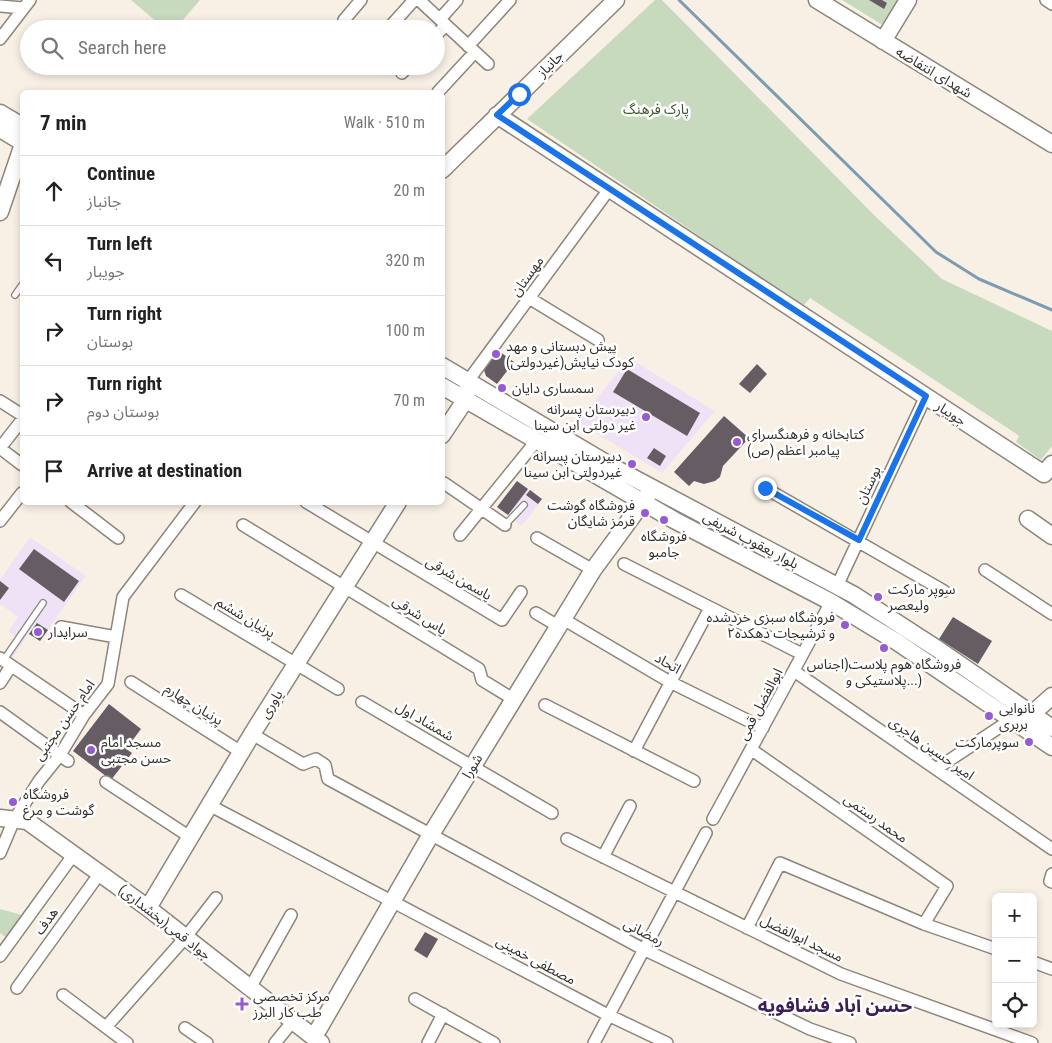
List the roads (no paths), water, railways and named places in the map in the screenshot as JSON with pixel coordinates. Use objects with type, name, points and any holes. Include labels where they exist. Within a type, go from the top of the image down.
[{"type":"street","points":[[344,20],[362,0]]},
{"type":"street","points":[[396,20],[414,0]]},
{"type":"street","points":[[419,0],[441,20]]},
{"type":"street","points":[[444,20],[457,0]]},
{"type":"street","points":[[440,90],[510,0]]},
{"type":"street","name":"جانباز","points":[[445,167],[616,0]]},
{"type":"street","name":"شهدای انتفاضه","points":[[816,0],[1052,144]]},
{"type":"street","points":[[883,41],[908,0]]},
{"type":"street","points":[[1046,0],[1052,4]]},
{"type":"street","points":[[0,6],[27,4]]},
{"type":"street","points":[[0,39],[27,4]]},
{"type":"street","points":[[445,24],[488,64]]},
{"type":"street","points":[[0,113],[20,125]]},
{"type":"street","name":"جویبار","points":[[497,115],[1044,474],[1052,464]]},
{"type":"street","points":[[0,129],[20,141]]},
{"type":"street","points":[[0,212],[5,180],[20,151]]},
{"type":"street","name":"مهستان","points":[[468,381],[610,188]]},
{"type":"street","points":[[529,298],[598,340]]},
{"type":"street","name":"بلوار یعقوب شریفی","points":[[445,368],[611,466],[837,586],[940,650],[1052,728]]},
{"type":"street","points":[[445,430],[466,399],[468,381]]},
{"type":"street","name":"بلوار یعقوب شریفی","points":[[445,388],[643,502],[831,602],[897,642],[1052,747]]},
{"type":"street","name":"بوستان","points":[[837,586],[926,396]]},
{"type":"street","points":[[0,401],[20,414]]},
{"type":"street","points":[[20,423],[0,448],[20,463]]},
{"type":"street","points":[[460,535],[537,440]]},
{"type":"street","points":[[445,484],[505,525]]},
{"type":"street","name":"شورا","points":[[318,1040],[392,902],[513,699],[593,570],[653,488]]},
{"type":"street","points":[[765,488],[859,540],[944,591]]},
{"type":"street","points":[[0,521],[20,496]]},
{"type":"street","points":[[75,505],[118,538]]},
{"type":"street","name":"امام حسن مجتبی","points":[[0,853],[7,819],[39,781],[64,758],[84,715],[108,684],[123,597],[193,505]]},
{"type":"street","points":[[311,505],[372,544]]},
{"type":"street","name":"یاوری","points":[[148,908],[252,734],[396,505]]},
{"type":"street","points":[[1028,520],[1052,536]]},
{"type":"street","name":"یاس شرقی","points":[[243,525],[479,669],[482,680],[513,699]]},
{"type":"street","points":[[537,538],[593,570]]},
{"type":"street","name":"یاسمن شرقی","points":[[372,544],[502,620],[520,592]]},
{"type":"street","points":[[624,564],[802,654]]},
{"type":"street","points":[[985,570],[1052,614]]},
{"type":"street","name":"پرنیان ششم","points":[[181,595],[338,688]]},
{"type":"street","name":"ابوالفضل قمی","points":[[713,819],[831,602]]},
{"type":"street","points":[[634,750],[710,608]]},
{"type":"street","name":"اتحاد","points":[[536,613],[560,622],[670,682],[763,728]]},
{"type":"street","points":[[61,628],[116,637]]},
{"type":"street","points":[[0,683],[5,662],[84,715]]},
{"type":"street","name":"امیر حسین هاجری","points":[[794,671],[1052,849]]},
{"type":"street","name":"پرنیان چهارم","points":[[130,682],[241,752]]},
{"type":"street","points":[[936,769],[1012,719],[1032,714],[1052,696]]},
{"type":"street","name":"شمشاد اول","points":[[362,702],[473,765],[552,813]]},
{"type":"street","points":[[545,705],[694,781]]},
{"type":"street","points":[[0,712],[64,758]]},
{"type":"street","name":"رمضانی","points":[[252,734],[303,764],[316,759],[325,765],[328,779],[430,836],[643,949],[810,1029],[850,1043]]},
{"type":"street","name":"محمد رستمی","points":[[752,750],[947,886],[924,924]]},
{"type":"street","points":[[106,782],[190,837]]},
{"type":"street","name":"مصطفی خمینی","points":[[209,805],[608,1015],[667,1043]]},
{"type":"street","points":[[603,857],[630,806]]},
{"type":"street","name":"جواد قمی(بخشداری)","points":[[7,819],[27,820],[148,908],[318,1040]]},
{"type":"street","points":[[594,1043],[706,833]]},
{"type":"street","name":"مسجد ابوالفضل","points":[[567,839],[841,974],[1032,1043]]},
{"type":"street","points":[[0,956],[74,854]]},
{"type":"street","points":[[747,928],[780,863],[924,924],[992,948]]},
{"type":"street","name":"هدف","points":[[17,988],[100,873]]},
{"type":"street","points":[[1052,874],[1050,881],[1052,882]]},
{"type":"street","points":[[106,1027],[185,938],[216,898]]},
{"type":"street","points":[[250,988],[291,915]]},
{"type":"street","points":[[1037,963],[1052,969]]},
{"type":"street","points":[[63,995],[127,1043]]},
{"type":"street","points":[[415,999],[494,1043]]},
{"type":"street","points":[[428,1043],[442,1014]]},
{"type":"street","points":[[275,1043],[293,1021]]},
{"type":"street","points":[[185,1028],[207,1043]]},
{"type":"lane","points":[[15,295],[20,288]]},
{"type":"lane","points":[[505,525],[524,505]]},
{"type":"lane","points":[[5,662],[42,603]]},
{"type":"waterway","points":[[679,0],[936,252],[979,279],[1052,310]]},
{"type":"place","name":"پیش دبستانی و مهد کودک نیایش(غیردولتی)","points":[[496,354]]},
{"type":"place","name":"سمساری دایان","points":[[502,388]]},
{"type":"place","name":"دبیرستان پسرانه غیر دولتی ابن سینا","points":[[646,417]]},
{"type":"place","name":"کتابخانه و فرهنگسرای پیامبر اعظم (ص)","points":[[737,442]]},
{"type":"place","name":"دبیرستان پسرانه غیردولتی ابن سینا","points":[[632,464]]},
{"type":"place","name":"فروشگاه گوشت قرمز شایگان","points":[[645,513]]},
{"type":"place","name":"فروشگاه جامبو","points":[[664,520]]},
{"type":"place","name":"سوپر مارکت ولیعصر","points":[[878,597]]},
{"type":"place","name":"فروشگاه سبزی خردشده و ترشیجات دهکده۲","points":[[845,625]]},
{"type":"place","name":"سرایدار","points":[[38,632]]},
{"type":"place","name":"فروشگاه هوم پلاست(اجناس پلاستیکی و...)","points":[[884,648]]},
{"type":"place","name":"نانوایی بربری","points":[[989,716]]},
{"type":"place","name":"سوپرمارکت","points":[[1029,742]]},
{"type":"place","name":"مسجد امام حسن مجتبی","points":[[91,750]]},
{"type":"place","name":"فروشگاه گوشت و مرغ","points":[[13,802]]},
{"type":"place","name":"مرکز تخصصی طب کار البرز","points":[[242,1004]]},
{"type":"district","name":"حسن آباد فشافویه","points":[[835,1005]]},
{"type":"park label","name":"پارک فرهنگ","points":[[656,109]]}]
